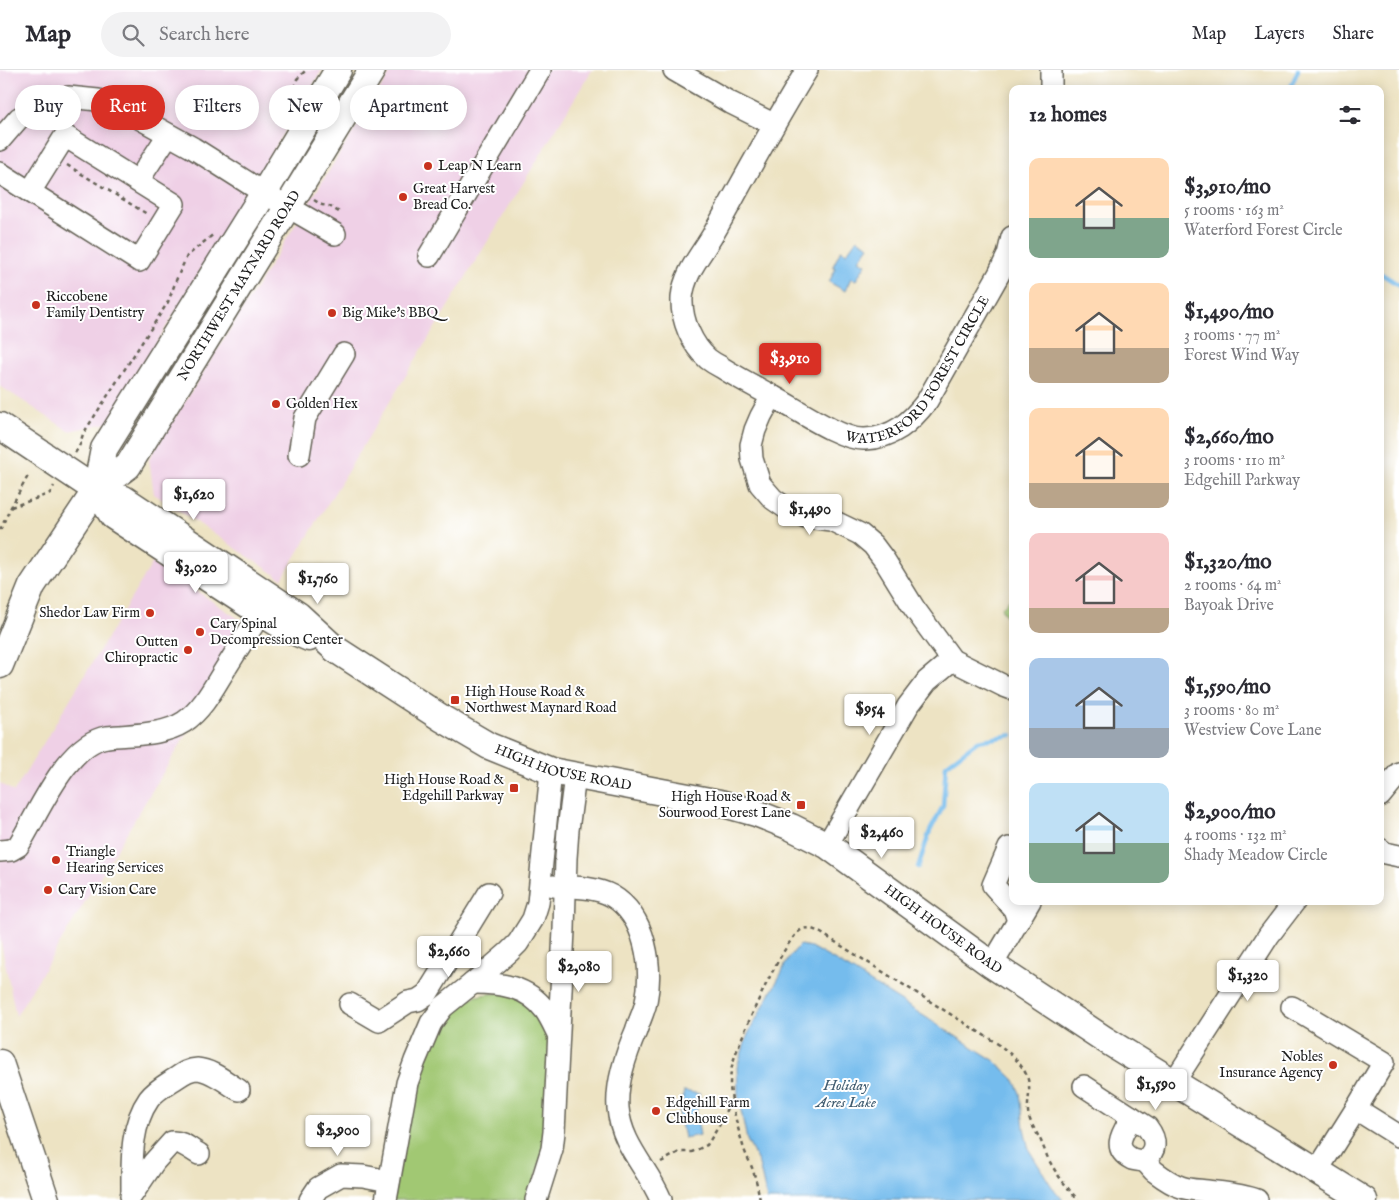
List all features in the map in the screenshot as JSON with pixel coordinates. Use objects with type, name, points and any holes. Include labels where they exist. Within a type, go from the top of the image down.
[{"type":"main road","name":"NORTHWEST MAYNARD ROAD","points":[[96,490],[104,449],[264,193],[338,70]]},
{"type":"main road","name":"NORTHWEST MAYNARD ROAD","points":[[0,665],[32,586],[96,490],[128,466],[299,202],[372,70]]},
{"type":"main road","name":"HIGH HOUSE ROAD","points":[[0,426],[96,490],[124,498],[298,615],[335,649],[443,719],[489,746],[563,774],[720,803],[756,813],[828,845],[992,965],[1104,1039],[1364,1200]]},
{"type":"main road","name":"HIGH HOUSE ROAD","points":[[96,490],[113,516],[261,613],[288,629],[335,649]]},
{"type":"main road","points":[[0,1063],[46,1200]]},
{"type":"street","points":[[429,256],[540,70]]},
{"type":"street","points":[[674,70],[774,124]]},
{"type":"street","name":"WATERFORD FOREST CIRCLE","points":[[807,70],[687,276],[682,298],[684,314],[695,344],[708,359],[742,381],[830,429],[863,440],[883,437],[899,429],[916,415],[927,401],[999,274],[1009,250]]},
{"type":"street","points":[[1051,85],[1052,70]]},
{"type":"street","points":[[0,140],[19,118],[49,102],[68,97],[98,100],[121,108],[193,148],[264,193],[299,202],[335,234]]},
{"type":"street","points":[[138,182],[168,135]]},
{"type":"street","points":[[30,192],[65,136],[103,159],[174,204],[139,261]]},
{"type":"street","points":[[103,159],[73,151],[66,155],[50,176],[47,188],[55,202],[111,237],[139,261]]},
{"type":"street","points":[[0,173],[139,261]]},
{"type":"street","points":[[299,455],[305,418],[344,354]]},
{"type":"street","points":[[772,396],[761,416],[751,445],[752,459],[760,484],[773,499],[786,508],[806,517],[831,520],[860,534],[873,545],[896,577],[914,608],[952,660],[1009,688]]},
{"type":"street","points":[[0,851],[11,850],[18,846],[61,772],[84,747],[95,740],[104,738],[158,732],[171,728],[184,722],[194,713],[206,700],[261,613]]},
{"type":"street","points":[[828,845],[908,706],[927,681],[952,660]]},
{"type":"street","points":[[1384,791],[1399,773]]},
{"type":"street","points":[[350,1004],[379,1021],[408,1002],[435,1000],[472,983],[509,952],[524,935],[533,919],[538,903],[563,774]]},
{"type":"street","points":[[536,1200],[552,1149],[555,1115],[568,830],[563,774]]},
{"type":"street","points":[[1009,848],[993,885],[1009,903]]},
{"type":"street","points":[[1384,852],[1399,856]]},
{"type":"street","points":[[540,885],[602,892],[613,897],[628,910],[641,931],[647,950],[649,972],[646,1004],[626,1060],[618,1092],[620,1122],[628,1143],[661,1200]]},
{"type":"street","points":[[310,1200],[318,1188],[341,1175],[364,1176],[388,1190],[407,1083],[432,1023],[435,1000],[489,893]]},
{"type":"street","points":[[1010,905],[1018,921]]},
{"type":"street","points":[[992,965],[1028,905]]},
{"type":"street","points":[[1174,1082],[1269,935],[1291,905]]},
{"type":"street","points":[[472,983],[494,983],[510,986],[524,992],[536,1000],[545,1010],[558,1034]]},
{"type":"street","points":[[1292,1007],[1384,1062],[1318,1171]]},
{"type":"street","points":[[130,1196],[132,1157],[137,1126],[150,1098],[162,1087],[188,1070],[198,1069],[206,1071],[239,1090]]},
{"type":"street","points":[[1084,1086],[1147,1127],[1152,1133],[1154,1148],[1152,1154],[1144,1161]]},
{"type":"street","points":[[1356,1109],[1399,1136]]},
{"type":"street","points":[[1132,1117],[1120,1136],[1120,1147],[1132,1159],[1144,1161],[1163,1178],[1180,1187],[1191,1190],[1234,1194],[1257,1200]]},
{"type":"street","points":[[130,1196],[154,1162],[172,1142],[183,1144],[199,1154]]},
{"type":"path","points":[[296,85],[298,79],[306,70]]},
{"type":"path","points":[[61,161],[162,224]]},
{"type":"path","points":[[299,202],[329,206],[339,212]]},
{"type":"path","points":[[79,446],[83,434],[168,302],[187,256],[218,230]]},
{"type":"path","points":[[0,530],[28,476]]},
{"type":"path","points":[[10,508],[50,493]]},
{"type":"path","points":[[760,1200],[754,1173],[744,1150],[736,1118],[730,1086],[731,1070],[751,1015],[791,939],[802,929],[809,928],[821,933],[998,1044],[1017,1060],[1027,1078],[1029,1086],[1027,1107],[1029,1118],[1042,1143],[1046,1156],[1059,1178],[1078,1200]]},
{"type":"path","points":[[646,1174],[672,1155],[679,1152],[692,1152],[707,1145],[719,1126],[732,1097]]},
{"type":"shaded area","points":[[0,70],[322,70],[313,85],[269,85],[269,130],[286,130],[108,423],[69,431],[0,386]]},
{"type":"shaded area","points":[[392,70],[592,70],[282,579],[154,494],[149,459],[355,130],[467,130],[467,85],[383,85]]},
{"type":"shaded area","points":[[153,562],[251,627],[16,1016],[0,938],[0,783],[14,792]]},
{"type":"green space","points":[[1009,600],[1009,619],[1001,609]]},
{"type":"green space","points":[[501,993],[517,996],[540,1015],[551,1042],[547,1135],[530,1200],[393,1200],[412,1096],[430,1045],[443,1024],[468,1000],[486,994]]},
{"type":"water","points":[[857,239],[869,246],[859,260],[866,264],[856,280],[851,278],[845,291],[829,282],[836,268],[833,266],[841,250],[847,253]]},
{"type":"water","name":"Holiday Acres Lake","points":[[800,945],[811,947],[848,968],[995,1061],[1013,1078],[1020,1093],[1024,1128],[1029,1150],[1052,1187],[1063,1200],[767,1200],[759,1164],[747,1140],[738,1096],[737,1067],[748,1034],[787,961]]},
{"type":"water","points":[[684,1091],[700,1094],[696,1113],[700,1135],[684,1138],[679,1114]]},
{"type":"waterway","points":[[1292,85],[1298,70]]},
{"type":"waterway","points":[[1384,276],[1399,285]]},
{"type":"waterway","points":[[918,867],[930,831],[943,806],[946,765],[978,741],[1009,736]]},
{"type":"place","name":"Leap N Learn","points":[[428,166]]},
{"type":"place","name":"Great Harvest Bread Co.","points":[[403,197]]},
{"type":"place","name":"Riccobene Family Dentistry","points":[[36,305]]},
{"type":"place","name":"Big Mike's BBQ","points":[[332,313]]},
{"type":"place","name":"Golden Hex","points":[[276,404]]},
{"type":"place","name":"Shedor Law Firm","points":[[150,613]]},
{"type":"place","name":"Cary Spinal Decompression Center","points":[[200,632]]},
{"type":"place","name":"Outten Chiropractic","points":[[188,650]]},
{"type":"place","name":"High House Road & Northwest Maynard Road","points":[[455,700]]},
{"type":"place","name":"High House Road & Edgehill Parkway","points":[[514,788]]},
{"type":"place","name":"High House Road & Sourwood Forest Lane","points":[[801,805]]},
{"type":"place","name":"Triangle Hearing Services","points":[[56,860]]},
{"type":"place","name":"Cary Vision Care","points":[[48,890]]},
{"type":"place","name":"Nobles Insurance Agency","points":[[1333,1065]]},
{"type":"place","name":"Edgehill Farm Clubhouse","points":[[656,1111]]}]
